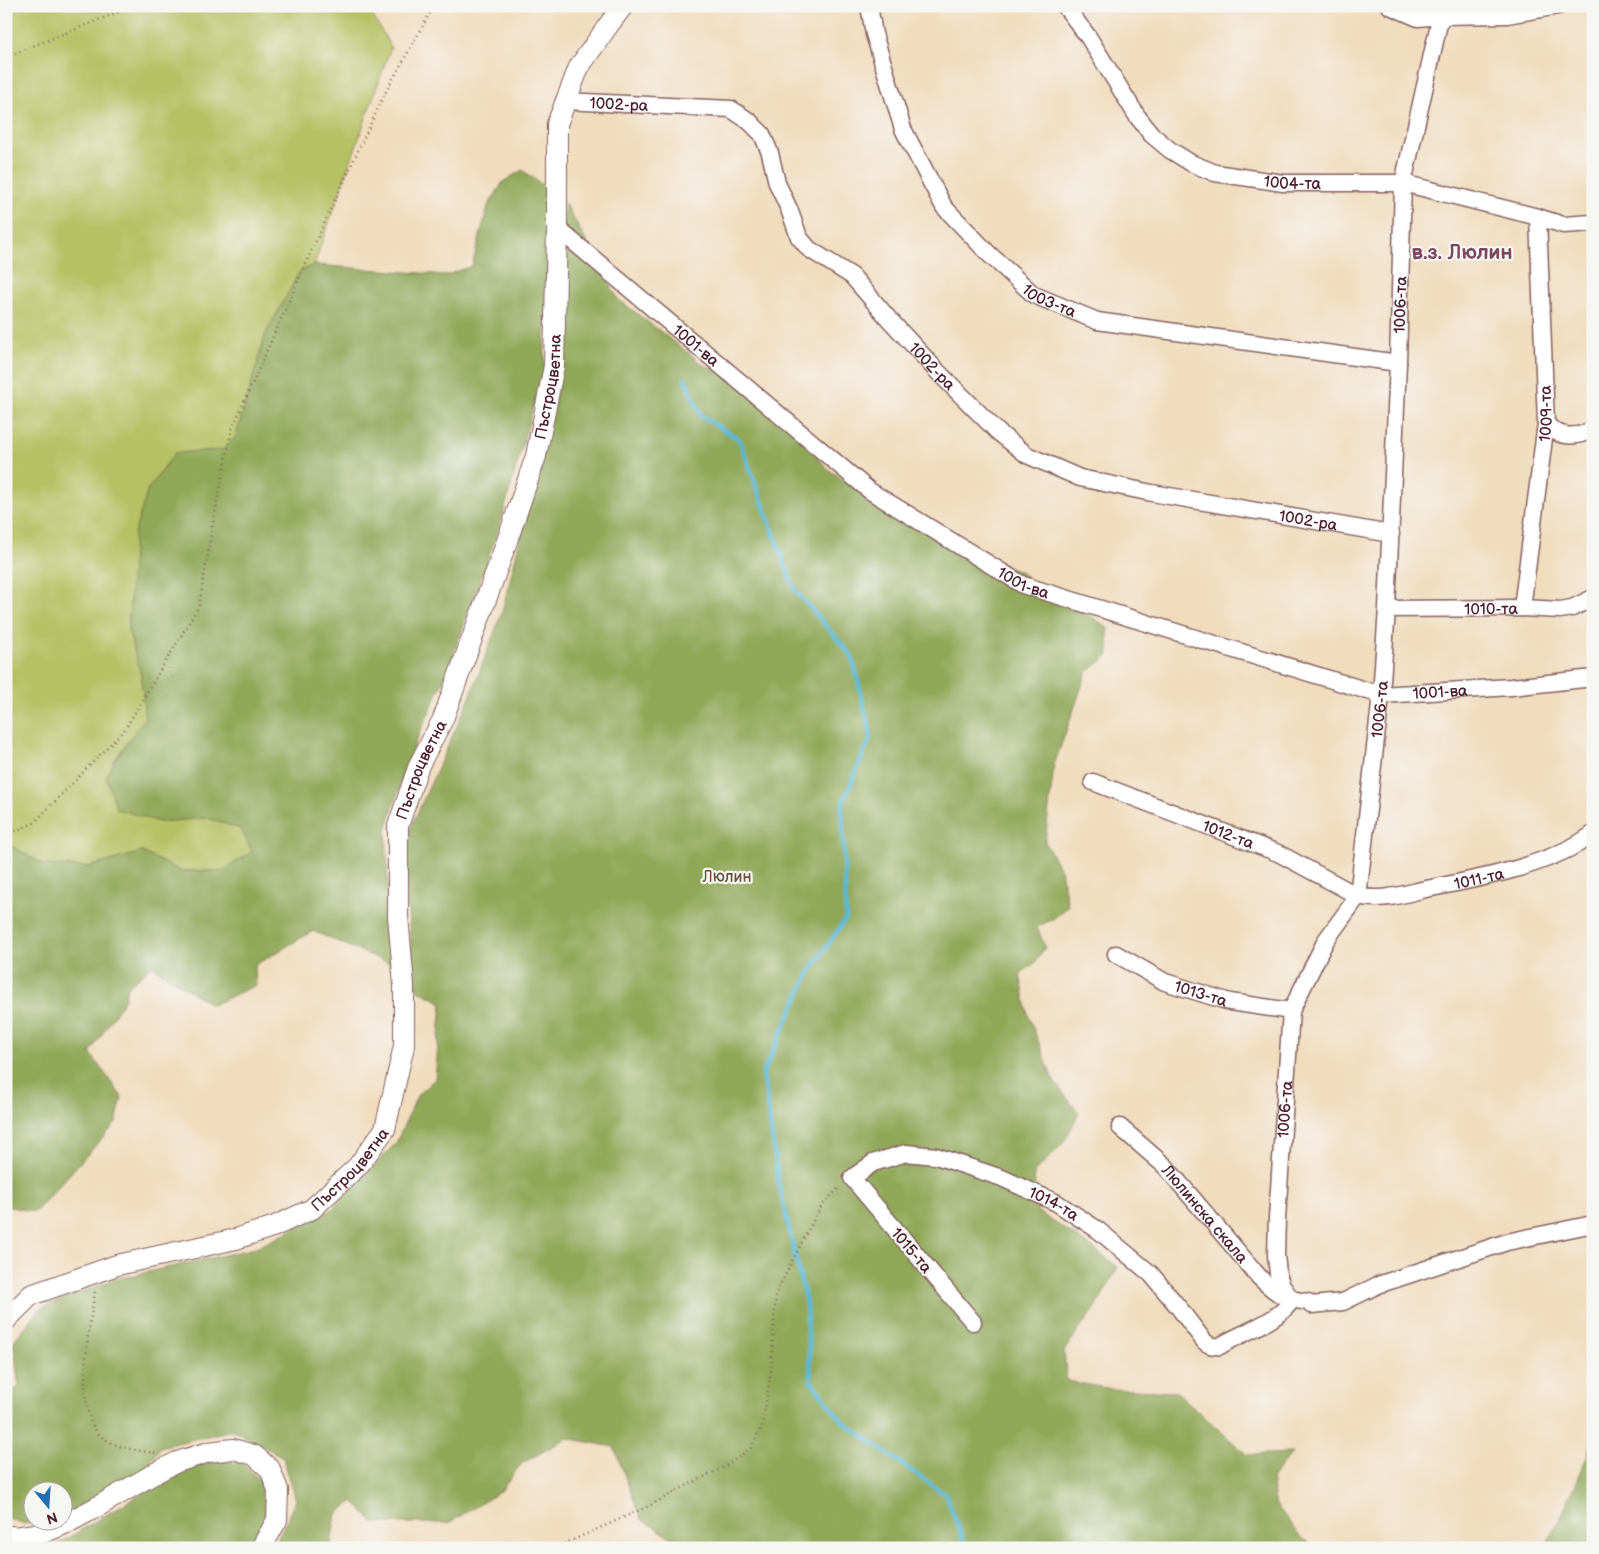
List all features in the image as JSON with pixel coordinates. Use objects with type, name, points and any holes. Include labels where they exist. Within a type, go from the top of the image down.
[{"type":"street","name":"Пъстроцветна","points":[[6,1320],[31,1295],[117,1265],[236,1239],[275,1226],[312,1209],[358,1166],[385,1129],[404,1046],[404,985],[398,916],[398,826],[419,765],[443,719],[536,456],[554,366],[557,124],[564,101],[579,67],[623,6]]},
{"type":"street","name":"1003-та","points":[[869,6],[874,34],[903,129],[944,207],[1034,295],[1098,321],[1398,362]]},
{"type":"street","name":"1004-та","points":[[1065,6],[1090,38],[1137,116],[1152,135],[1170,150],[1191,163],[1215,173],[1284,183],[1403,183],[1563,225],[1593,224]]},
{"type":"street","points":[[1390,6],[1418,18],[1442,11],[1507,16],[1558,6]]},
{"type":"street","name":"1006-та","points":[[1292,1300],[1282,1286],[1278,1274],[1276,1255],[1292,1011],[1326,940],[1358,896],[1381,695],[1387,609],[1398,362],[1403,183],[1442,11]]},
{"type":"street","name":"1002-ра","points":[[564,101],[731,109],[749,121],[762,134],[770,153],[777,183],[799,237],[809,249],[852,276],[938,372],[998,432],[1027,455],[1080,478],[1152,493],[1391,534]]},
{"type":"street","name":"1009-та","points":[[1522,608],[1546,422],[1538,217]]},
{"type":"street","name":"1001-ва","points":[[557,228],[870,491],[1023,585],[1381,695],[1512,687],[1593,678]]},
{"type":"street","points":[[1546,422],[1550,428],[1569,436],[1583,435],[1593,429]]},
{"type":"street","name":"1010-та","points":[[1387,609],[1522,608],[1560,610],[1572,608],[1593,598]]},
{"type":"street","name":"1012-та","points":[[1093,782],[1278,853],[1358,896]]},
{"type":"street","name":"1011-та","points":[[1358,896],[1370,899],[1391,896],[1492,876],[1569,849],[1593,834]]},
{"type":"street","name":"1013-та","points":[[1116,954],[1165,982],[1230,1002],[1292,1011]]},
{"type":"street","name":"Люлинска скала","points":[[1120,1127],[1165,1166],[1260,1278],[1275,1292],[1292,1300],[1308,1302],[1311,1305],[1343,1302],[1378,1285],[1508,1242],[1593,1224]]},
{"type":"street","name":"1014-та","points":[[852,1178],[873,1163],[906,1153],[936,1156],[1002,1178],[1057,1203],[1098,1230],[1151,1274],[1204,1341],[1214,1347],[1220,1346],[1275,1317],[1292,1300]]},
{"type":"street","name":"1015-та","points":[[852,1178],[973,1322]]},
{"type":"street","points":[[6,1535],[14,1536],[43,1532],[69,1522],[177,1462],[209,1452],[233,1449],[254,1455],[270,1469],[278,1490],[277,1520],[262,1548]]},
{"type":"path","points":[[6,58],[134,6]]},
{"type":"path","points":[[6,835],[34,823],[125,729],[199,606],[212,528],[232,429],[309,256],[384,95],[434,6]]},
{"type":"path","points":[[555,1548],[649,1506],[726,1466],[751,1448],[762,1426],[771,1371],[776,1293],[824,1203],[852,1178]]},
{"type":"path","points":[[95,1273],[96,1282],[87,1340],[86,1363],[87,1402],[91,1425],[100,1436],[114,1444],[130,1450],[161,1454],[177,1462]]},
{"type":"green space","points":[[6,6],[367,6],[391,47],[314,265],[300,271],[266,333],[236,436],[222,450],[175,453],[128,629],[141,675],[145,718],[114,761],[159,822],[207,818],[241,829],[253,852],[222,871],[180,871],[142,852],[89,867],[44,865],[6,843]]},
{"type":"green space","points":[[522,170],[552,192],[544,368],[500,525],[447,672],[410,755],[386,829],[391,964],[313,931],[255,965],[256,985],[212,1005],[152,966],[127,987],[125,998],[90,1053],[122,1097],[116,1123],[35,1212],[6,1206],[6,843],[44,865],[89,867],[142,852],[180,871],[222,871],[252,852],[241,829],[207,818],[159,822],[117,809],[106,777],[114,761],[145,718],[141,675],[128,629],[134,534],[148,489],[175,453],[222,450],[236,436],[266,333],[300,271],[314,265],[447,275],[472,266],[488,206],[503,182]]},
{"type":"green space","name":"Люлин","points":[[565,203],[618,299],[704,365],[756,392],[829,470],[902,520],[1021,572],[1056,603],[1083,611],[1108,628],[1109,655],[1087,672],[1054,765],[1045,842],[1061,871],[1068,906],[1053,919],[1037,927],[1045,947],[1035,963],[1020,974],[1028,1014],[1053,1080],[1079,1113],[1064,1142],[1034,1173],[1037,1211],[1118,1267],[1100,1300],[1064,1351],[1067,1381],[1112,1389],[1177,1392],[1247,1455],[1292,1453],[1271,1479],[1276,1505],[1301,1537],[1314,1548],[689,1548],[641,1519],[614,1447],[567,1438],[521,1464],[501,1491],[449,1523],[374,1523],[353,1501],[336,1515],[330,1548],[273,1548],[296,1500],[283,1457],[233,1430],[160,1447],[146,1470],[72,1510],[72,1482],[22,1482],[22,1523],[6,1517],[6,1394],[19,1387],[13,1342],[41,1308],[112,1280],[256,1248],[331,1210],[396,1143],[418,1094],[435,1079],[442,1003],[415,988],[404,869],[410,829],[470,697],[502,612],[558,386]]},
{"type":"green space","points":[[1593,1442],[1593,1548],[1544,1548],[1560,1520]]},
{"type":"green space","points":[[209,1460],[242,1463],[260,1480],[268,1506],[260,1532],[249,1548],[31,1548],[56,1545],[144,1492]]},
{"type":"waterway","points":[[685,379],[701,416],[739,439],[794,589],[852,656],[871,736],[842,805],[846,918],[809,973],[763,1073],[779,1185],[806,1302],[811,1381],[843,1422],[946,1495],[966,1548]]},
{"type":"district","name":"в.з. Люлин","points":[[1462,252]]}]
